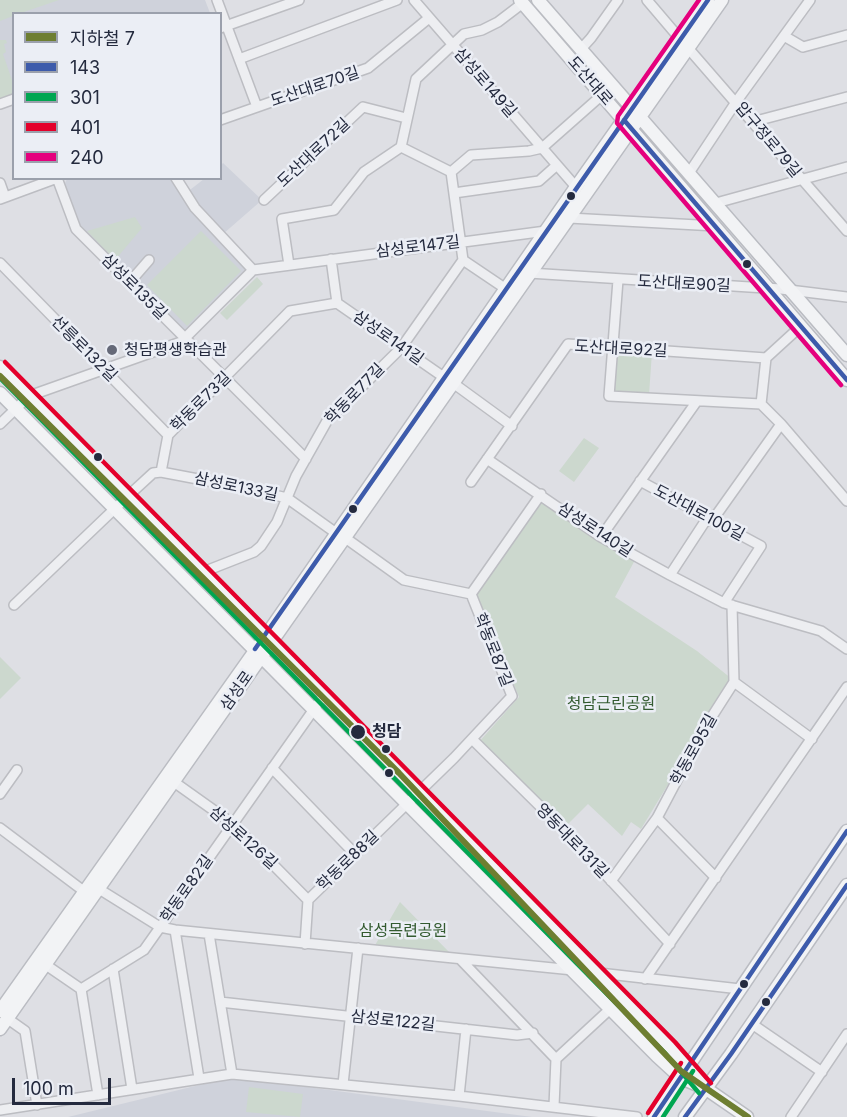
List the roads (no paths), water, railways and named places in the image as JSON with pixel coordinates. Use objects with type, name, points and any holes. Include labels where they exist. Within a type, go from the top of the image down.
[{"type":"main road","name":"도산대로","points":[[538,0],[716,203],[782,290],[801,326],[847,380]]},
{"type":"main road","points":[[685,44],[708,0]]},
{"type":"main road","points":[[685,44],[722,0]]},
{"type":"main road","name":"도산대로","points":[[522,2],[717,226],[847,355]]},
{"type":"main road","name":"삼성로","points":[[449,381],[506,289],[576,187],[636,113],[685,44]]},
{"type":"main road","name":"삼성로","points":[[3,1020],[85,892],[269,638],[449,381],[569,218],[627,124]]},
{"type":"main road","points":[[0,367],[29,396],[120,503],[258,653],[610,1009],[684,1072],[747,1117]]},
{"type":"main road","points":[[0,393],[120,503],[203,572],[622,998],[684,1072]]},
{"type":"main road","name":"삼성로","points":[[3,1020],[46,965],[174,782],[258,653]]},
{"type":"main road","points":[[654,1117],[847,831]]},
{"type":"main road","points":[[685,1117],[847,885]]},
{"type":"street","points":[[257,107],[224,27],[299,0]]},
{"type":"street","points":[[239,59],[397,0]]},
{"type":"street","name":"삼성로149길","points":[[414,0],[576,187]]},
{"type":"street","points":[[581,49],[618,0]]},
{"type":"street","name":"압구정로79길","points":[[647,0],[847,231]]},
{"type":"street","points":[[689,173],[736,102],[810,0]]},
{"type":"street","points":[[289,265],[282,219],[334,210],[364,172],[401,147],[416,79],[464,34],[482,30],[498,22],[522,2]]},
{"type":"street","name":"도산대로70길","points":[[222,119],[368,68],[429,18]]},
{"type":"street","points":[[784,36],[803,47],[847,35]]},
{"type":"street","points":[[451,172],[471,155],[542,148],[602,94]]},
{"type":"street","points":[[753,122],[847,97]]},
{"type":"street","name":"도산대로72길","points":[[264,200],[363,107],[406,118]]},
{"type":"street","points":[[401,147],[451,172]]},
{"type":"street","points":[[454,193],[539,181],[557,165]]},
{"type":"street","points":[[716,203],[847,167]]},
{"type":"street","points":[[451,172],[463,260],[506,289]]},
{"type":"street","points":[[0,183],[3,199],[52,180]]},
{"type":"street","name":"삼성로135길","points":[[58,180],[76,229],[306,459]]},
{"type":"street","points":[[0,424],[29,396],[186,339],[253,270],[195,208],[177,180]]},
{"type":"street","points":[[569,218],[717,226]]},
{"type":"street","name":"삼성로147길","points":[[253,270],[546,231]]},
{"type":"street","name":"삼성로141길","points":[[331,259],[337,303],[512,426]]},
{"type":"street","points":[[129,283],[149,260]]},
{"type":"street","name":"학동로77길","points":[[203,572],[254,552],[261,546],[277,522],[306,459],[327,421],[401,348],[463,260]]},
{"type":"street","name":"선릉로132길","points":[[0,263],[168,435]]},
{"type":"street","points":[[529,273],[618,280]]},
{"type":"street","name":"도산대로90길","points":[[697,400],[609,396],[618,280],[782,290],[847,297]]},
{"type":"street","name":"학동로73길","points":[[160,472],[168,435],[290,311],[337,303]]},
{"type":"street","points":[[761,404],[766,358],[801,326]]},
{"type":"street","name":"도산대로92길","points":[[488,459],[568,344],[766,358]]},
{"type":"street","points":[[601,537],[697,400],[761,404],[847,501]]},
{"type":"street","points":[[670,575],[781,424]]},
{"type":"street","points":[[471,482],[488,459]]},
{"type":"street","name":"삼성로140길","points":[[488,459],[601,537],[670,575],[728,604],[821,631],[847,649]]},
{"type":"street","points":[[14,605],[120,503],[153,473],[160,472]]},
{"type":"street","name":"삼성로133길","points":[[160,472],[287,498],[404,580],[471,594]]},
{"type":"street","name":"도산대로100길","points":[[640,482],[761,546],[728,604]]},
{"type":"street","name":"학동로87길","points":[[420,792],[473,740],[512,696],[471,594],[541,494]]},
{"type":"street","points":[[728,604],[734,682],[812,739]]},
{"type":"street","name":"학동로95길","points":[[610,881],[657,818],[704,729],[734,682]]},
{"type":"street","points":[[645,979],[847,687]]},
{"type":"street","name":"학동로82길","points":[[81,989],[144,950],[324,695]]},
{"type":"street","name":"영동대로131길","points":[[473,740],[562,828],[670,944]]},
{"type":"street","points":[[272,768],[356,855]]},
{"type":"street","points":[[0,794],[17,770]]},
{"type":"street","name":"삼성로126길","points":[[174,782],[233,824],[308,900]]},
{"type":"street","name":"학동로88길","points":[[305,944],[308,900],[420,792]]},
{"type":"street","points":[[657,818],[716,878]]},
{"type":"street","points":[[0,828],[85,892]]},
{"type":"street","points":[[99,889],[160,927],[175,930],[740,989]]},
{"type":"street","points":[[175,930],[199,1078]]},
{"type":"street","points":[[209,934],[232,1074]]},
{"type":"street","points":[[343,1084],[358,948]]},
{"type":"street","points":[[461,960],[556,1059]]},
{"type":"street","points":[[46,965],[81,989],[98,1095]]},
{"type":"street","points":[[113,969],[132,1089]]},
{"type":"street","points":[[554,1106],[556,1059],[622,998]]},
{"type":"street","name":"삼성로122길","points":[[220,1002],[517,1035],[533,1034]]},
{"type":"street","points":[[3,1020],[24,1031],[36,1105],[26,1117]]},
{"type":"street","points":[[752,1024],[822,1072]]},
{"type":"street","points":[[459,1096],[466,1029]]},
{"type":"street","points":[[791,1117],[847,1034]]},
{"type":"street","points":[[0,1110],[232,1074],[554,1106],[637,1117]]},
{"type":"metro line","name":"7","points":[[0,376],[399,773],[681,1071],[748,1117]]},
{"type":"place","name":"청담평생학습관","points":[[112,350]]},
{"type":"place","name":"청담","points":[[358,732]]},
{"type":"park label","name":"청담근린공원","points":[[611,704]]},
{"type":"park label","name":"삼성목련공원","points":[[403,931]]}]
